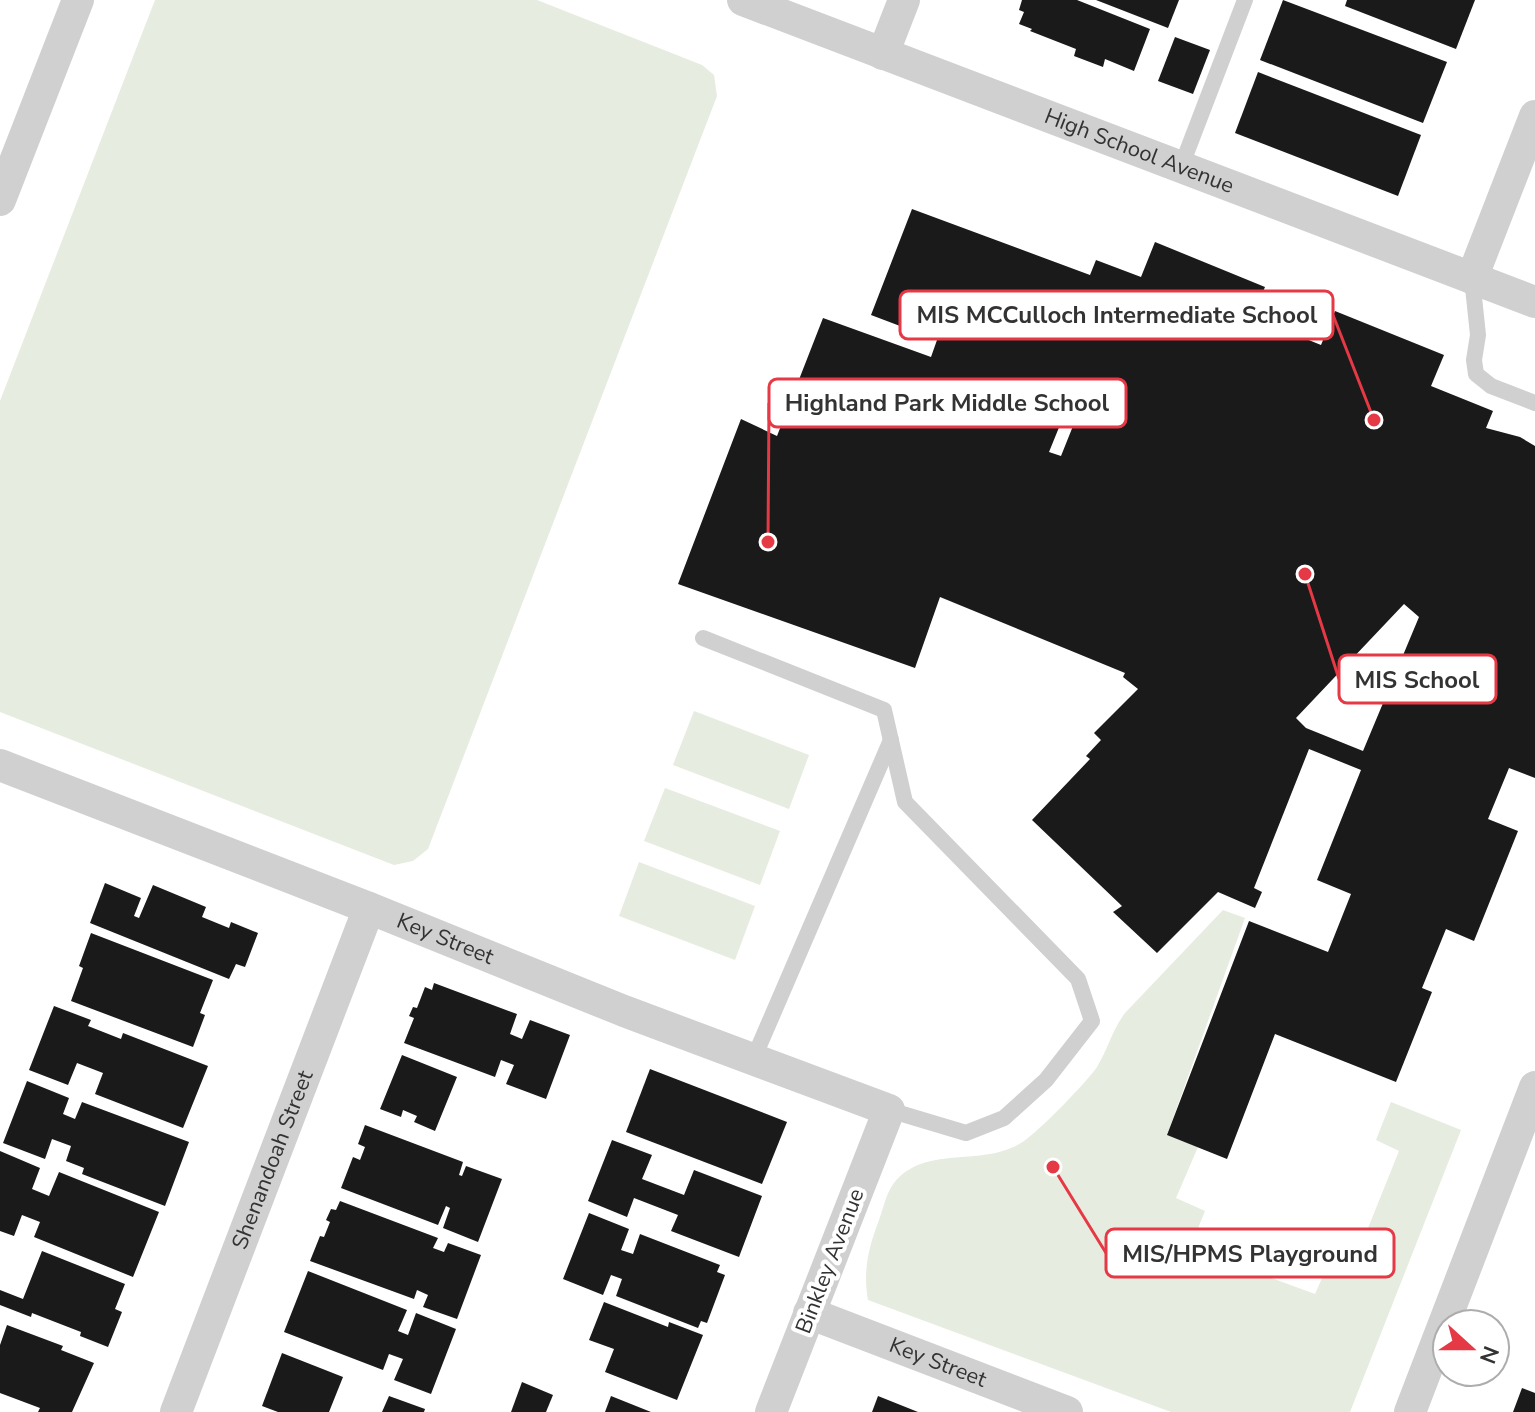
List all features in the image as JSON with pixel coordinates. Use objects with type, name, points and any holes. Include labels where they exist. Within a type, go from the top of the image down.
[{"type":"street","points":[[0,200],[78,0]]},
{"type":"street","name":"High School Avenue","points":[[743,0],[1535,302]]},
{"type":"street","points":[[883,54],[904,0]]},
{"type":"street","points":[[1472,278],[1535,116]]},
{"type":"street","name":"Key Street","points":[[0,765],[624,1011],[889,1110]]},
{"type":"street","name":"Shenandoah Street","points":[[176,1412],[369,908]]},
{"type":"street","points":[[1410,1412],[1535,1087]]},
{"type":"street","name":"Binkley Avenue","points":[[771,1412],[889,1110]]},
{"type":"street","name":"Key Street","points":[[809,1313],[1067,1412]]},
{"type":"lane","points":[[1181,167],[1245,0]]},
{"type":"lane","points":[[1472,278],[1478,335],[1474,360],[1476,374],[1491,386],[1535,403]]},
{"type":"lane","points":[[703,638],[884,710],[905,802],[1078,979],[1092,1021],[1046,1080],[1004,1118],[966,1133],[889,1110]]},
{"type":"lane","points":[[753,1060],[891,740]]},
{"type":"shaded area","points":[[155,0],[537,0],[702,65],[714,75],[717,96],[428,849],[413,861],[394,865],[0,712],[0,401]]},
{"type":"shaded area","points":[[694,711],[809,755],[789,809],[673,765]]},
{"type":"shaded area","points":[[665,788],[780,831],[760,885],[644,841]]},
{"type":"shaded area","points":[[639,862],[755,906],[735,960],[619,916]]},
{"type":"shaded area","points":[[1223,910],[1245,918],[1167,1135],[1198,1147],[1176,1198],[1205,1211],[1190,1248],[1315,1294],[1338,1242],[1360,1248],[1399,1151],[1376,1140],[1391,1102],[1461,1130],[1350,1412],[1171,1412],[868,1300],[866,1270],[869,1251],[894,1183],[907,1171],[922,1164],[991,1154],[1008,1149],[1031,1136],[1092,1074],[1125,1013]]},
{"type":"building","points":[[1022,0],[1077,0],[1150,29],[1134,71],[1105,59],[1103,67],[1074,56],[1076,49],[1030,31],[1032,29],[1019,24],[1024,12],[1019,10]]},
{"type":"building","points":[[1096,0],[1179,0],[1168,28]]},
{"type":"building","points":[[1283,0],[1447,62],[1423,123],[1260,60]]},
{"type":"building","points":[[1347,0],[1475,0],[1456,49],[1345,6]]},
{"type":"building","points":[[1175,37],[1210,50],[1193,94],[1158,81]]},
{"type":"building","points":[[1258,72],[1421,135],[1398,196],[1235,133]]},
{"type":"building","points":[[912,209],[1090,275],[1096,260],[1141,277],[1155,242],[1265,287],[1252,317],[1321,345],[1335,311],[1444,355],[1431,386],[1493,411],[1486,428],[1520,437],[1535,446],[1535,778],[1509,768],[1488,819],[1518,831],[1474,941],[1446,929],[1422,988],[1432,992],[1396,1082],[1275,1034],[1227,1159],[1167,1135],[1249,921],[1328,952],[1351,894],[1317,880],[1361,770],[1309,749],[1254,888],[1262,892],[1255,908],[1218,892],[1157,953],[1113,912],[1122,906],[1032,820],[1090,759],[1086,756],[1101,740],[1094,733],[1138,689],[1123,677],[1125,673],[940,597],[915,668],[678,584],[741,419],[777,436],[823,318],[931,357],[937,340],[871,315]],"holes":[[[1073,393],[1094,402],[1087,420],[1077,416],[1061,456],[1049,452]],[[1404,604],[1419,617],[1363,751],[1306,728],[1296,718]]]},
{"type":"building","points":[[105,883],[141,898],[134,916],[139,918],[153,885],[206,907],[202,917],[229,928],[231,922],[258,933],[245,967],[236,964],[229,979],[90,923]]},
{"type":"building","points":[[91,933],[213,980],[200,1013],[205,1015],[193,1047],[71,1001]]},
{"type":"building","points":[[434,983],[517,1014],[510,1034],[522,1039],[530,1020],[570,1035],[546,1099],[506,1084],[514,1065],[501,1060],[495,1077],[404,1043],[414,1018],[409,1016],[413,1007],[417,1008],[425,987],[432,990]]},
{"type":"building","points":[[54,1006],[91,1020],[88,1026],[121,1039],[123,1033],[208,1066],[183,1128],[95,1094],[103,1073],[77,1063],[68,1085],[29,1070]]},
{"type":"building","points":[[402,1055],[457,1077],[435,1131],[414,1122],[417,1116],[403,1110],[401,1117],[380,1109]]},
{"type":"building","points":[[650,1069],[787,1122],[762,1184],[626,1132]]},
{"type":"building","points":[[27,1081],[69,1098],[63,1114],[75,1119],[82,1102],[189,1142],[165,1206],[82,1174],[84,1168],[66,1161],[71,1146],[52,1139],[45,1159],[3,1143]]},
{"type":"building","points":[[365,1125],[463,1162],[459,1175],[462,1176],[466,1166],[502,1179],[478,1242],[443,1228],[450,1208],[446,1206],[438,1225],[341,1188],[353,1157],[360,1160],[365,1147],[358,1144]]},
{"type":"building","points":[[612,1140],[652,1155],[642,1179],[684,1195],[694,1170],[762,1196],[739,1257],[671,1231],[678,1215],[634,1198],[627,1217],[588,1201]]},
{"type":"building","points":[[0,1151],[40,1168],[32,1189],[49,1196],[59,1172],[159,1212],[133,1277],[34,1237],[40,1222],[22,1215],[14,1236],[0,1231]]},
{"type":"building","points":[[340,1201],[438,1238],[433,1248],[444,1252],[448,1243],[481,1255],[457,1319],[423,1307],[428,1295],[417,1290],[414,1299],[310,1261],[320,1236],[324,1237],[331,1209],[336,1210]]},
{"type":"building","points":[[589,1213],[629,1229],[621,1250],[633,1254],[640,1234],[720,1265],[717,1272],[725,1275],[707,1323],[701,1321],[698,1328],[616,1296],[622,1279],[611,1275],[603,1295],[563,1279]]},
{"type":"building","points":[[42,1251],[125,1284],[115,1309],[122,1312],[108,1347],[80,1336],[81,1332],[32,1313],[31,1317],[0,1305],[0,1290],[23,1299]]},
{"type":"building","points":[[308,1271],[407,1310],[398,1331],[408,1335],[416,1313],[456,1329],[431,1394],[394,1380],[403,1359],[389,1354],[383,1370],[284,1332]]},
{"type":"building","points":[[604,1302],[668,1327],[669,1322],[703,1335],[677,1400],[605,1372],[614,1349],[589,1340]]},
{"type":"building","points":[[7,1325],[63,1346],[61,1350],[94,1363],[72,1412],[38,1412],[40,1408],[0,1393],[0,1345]]},
{"type":"building","points":[[282,1353],[343,1377],[329,1412],[278,1412],[262,1406]]},
{"type":"building","points":[[522,1382],[553,1395],[546,1412],[511,1412]]},
{"type":"building","points":[[1522,1388],[1535,1393],[1535,1412],[1513,1412]]},
{"type":"building","points":[[389,1396],[425,1409],[424,1412],[382,1412]]},
{"type":"building","points":[[611,1396],[651,1412],[605,1412]]},
{"type":"building","points":[[878,1396],[918,1412],[872,1412]]},
{"type":"place","name":"MIS MCCulloch Intermediate School","points":[[1374,420]]},
{"type":"place","name":"Highland Park Middle School","points":[[768,542]]},
{"type":"place","name":"MIS School","points":[[1305,574]]},
{"type":"place","name":"MIS/HPMS Playground","points":[[1053,1167]]}]
